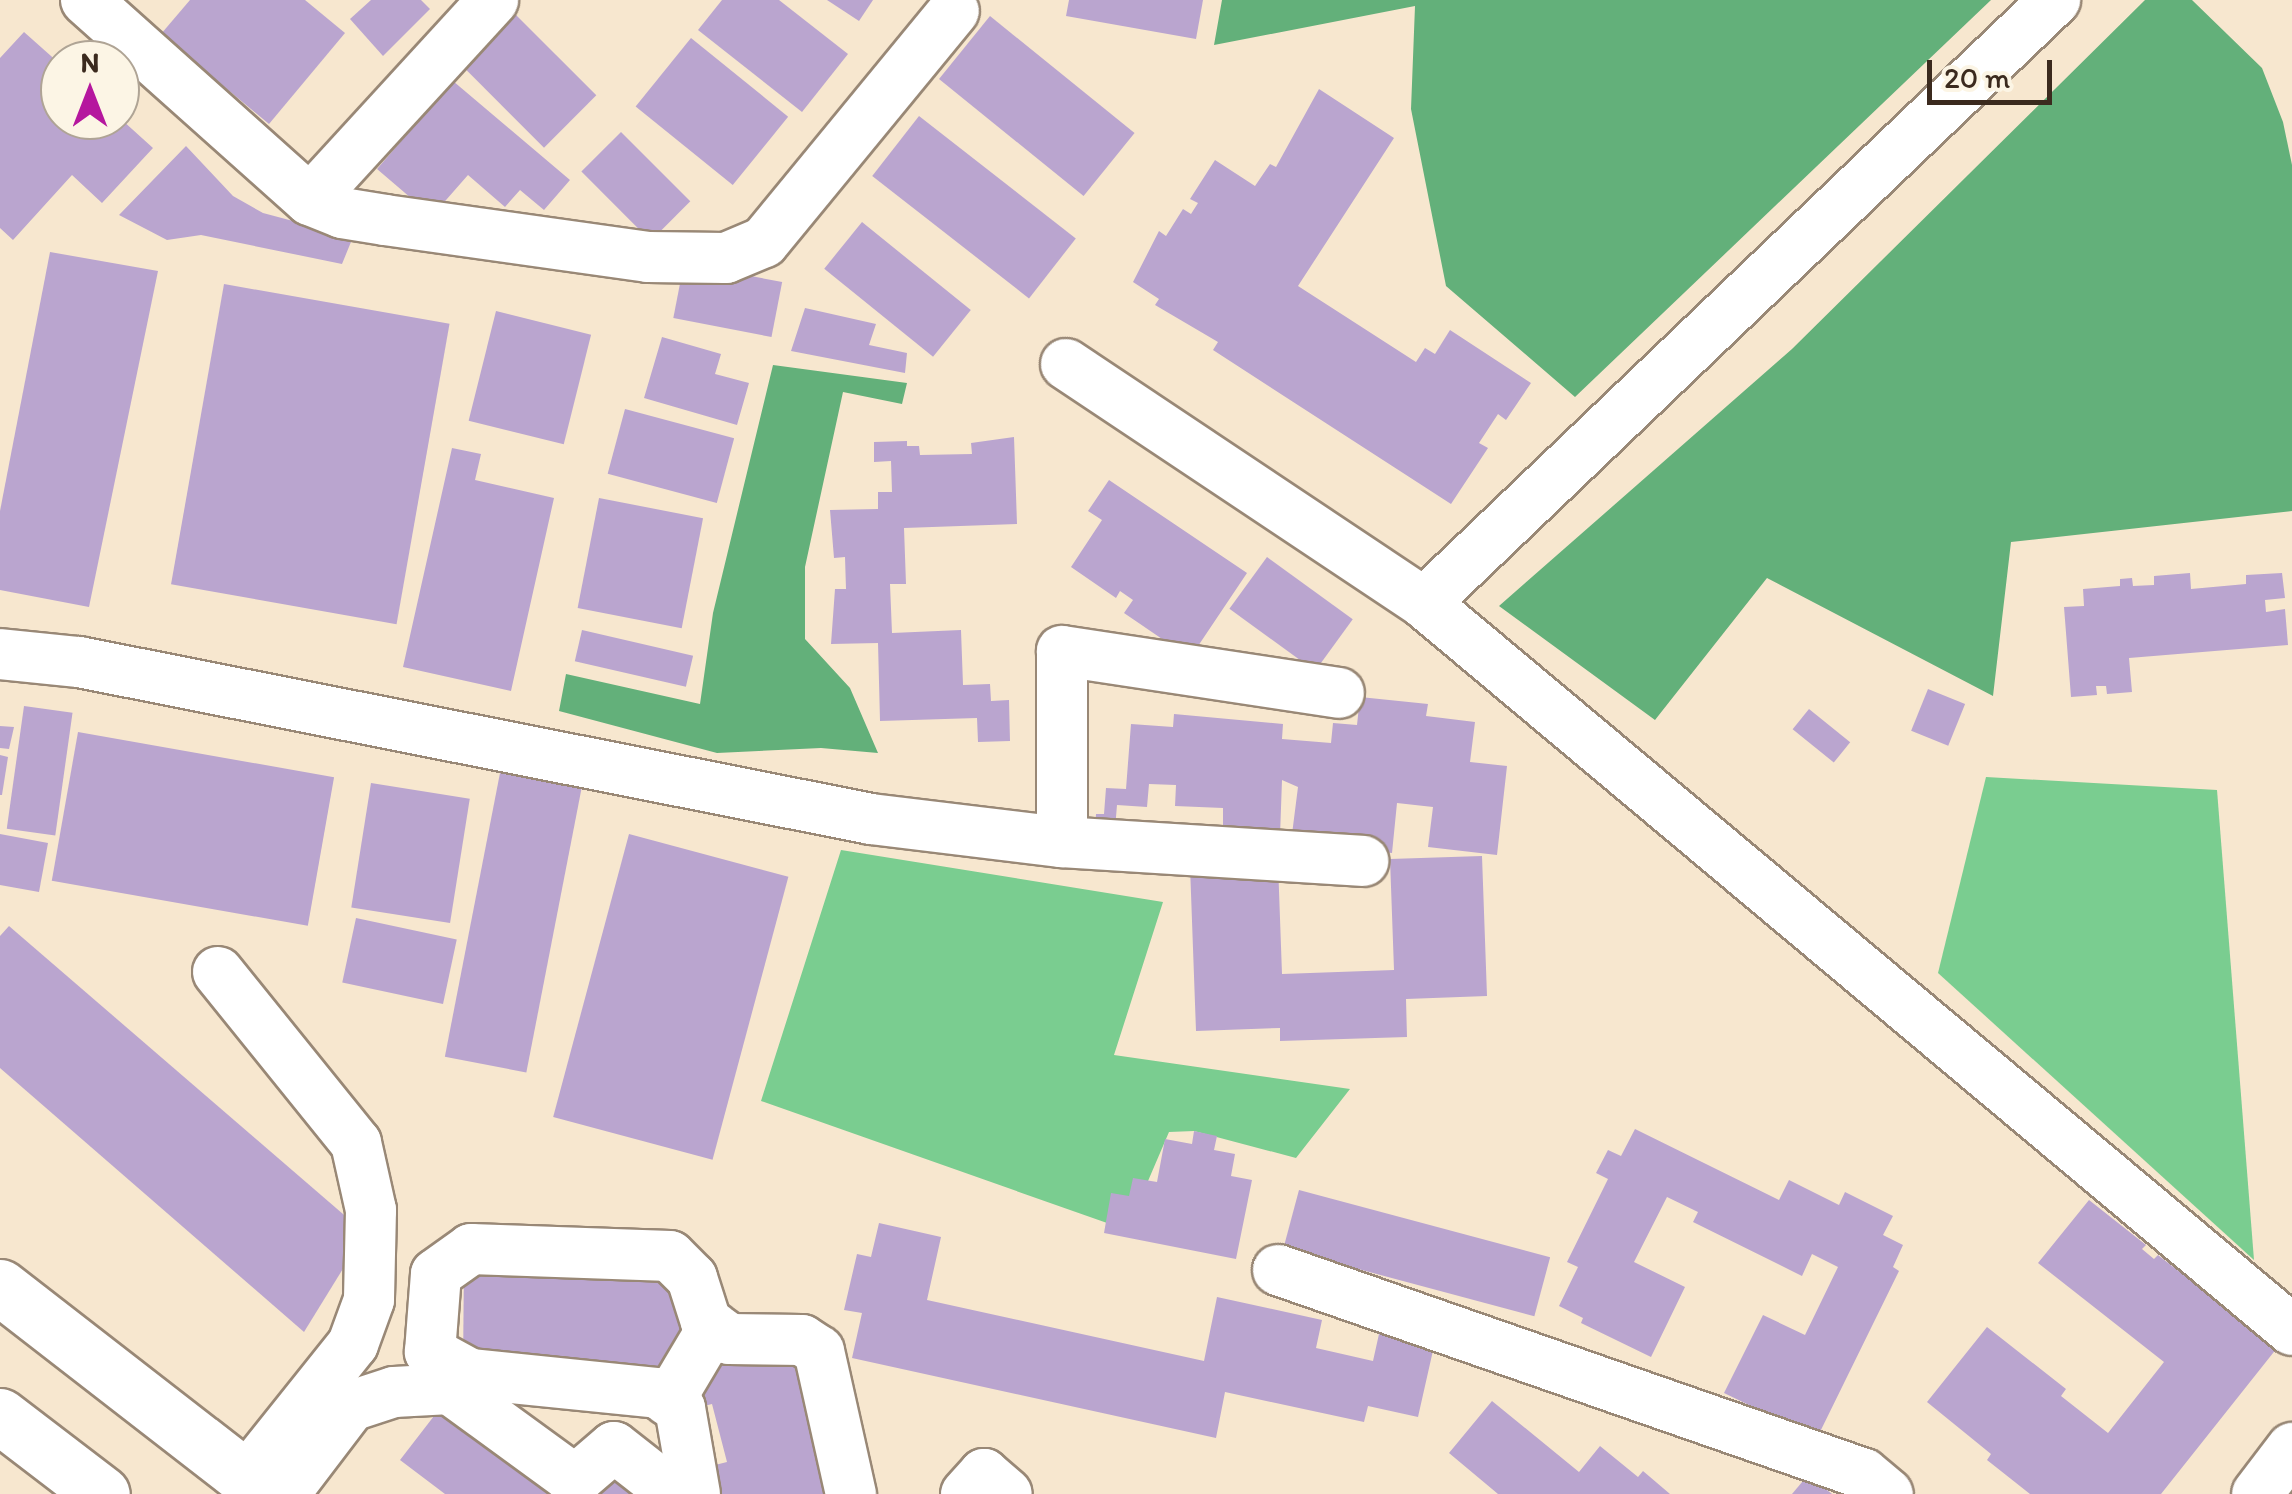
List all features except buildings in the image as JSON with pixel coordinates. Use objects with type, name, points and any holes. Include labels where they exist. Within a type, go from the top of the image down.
[{"type":"main road","points":[[0,1287],[254,1490]]},
{"type":"main road","points":[[0,1325],[254,1490]]},
{"type":"main road","points":[[0,1416],[102,1494]]},
{"type":"main road","points":[[0,1446],[62,1494]]},
{"type":"street","points":[[86,0],[310,200],[370,218],[592,251],[648,257],[726,258],[746,253],[764,242],[954,11]]},
{"type":"street","points":[[310,200],[494,0]]},
{"type":"street","points":[[1424,602],[2055,0]]},
{"type":"street","points":[[1066,364],[1424,602],[2292,1330]]},
{"type":"street","points":[[1062,842],[1062,651],[1339,692]]},
{"type":"street","points":[[0,654],[79,662],[871,820],[1062,842],[1362,861]]},
{"type":"street","points":[[218,972],[356,1143],[372,1210],[370,1300],[353,1344],[254,1490]]},
{"type":"street","points":[[695,1494],[680,1408],[658,1393],[470,1374],[430,1352],[436,1274],[472,1248],[670,1256],[692,1278],[706,1322],[728,1339],[802,1340],[819,1351],[851,1494]]},
{"type":"street","points":[[1278,1270],[1864,1474],[1888,1494]]},
{"type":"street","points":[[669,1401],[713,1328]]},
{"type":"street","points":[[254,1490],[351,1406],[394,1392],[450,1389],[568,1475],[580,1478],[614,1448],[674,1494]]},
{"type":"street","points":[[2257,1494],[2292,1448]]},
{"type":"street","points":[[966,1494],[984,1474],[1007,1494]]},
{"type":"green space","points":[[1222,0],[1991,0],[1575,397],[1446,286],[1411,109],[1415,6],[1214,45]]},
{"type":"green space","points":[[2145,0],[2192,0],[2262,68],[2283,122],[2292,165],[2292,511],[2011,542],[1993,696],[1767,578],[1655,720],[1499,606],[1792,349]]},
{"type":"green space","points":[[773,365],[907,383],[902,404],[843,392],[805,567],[805,639],[850,688],[878,753],[821,748],[717,753],[559,711],[566,674],[700,704],[713,613]]},
{"type":"green space","points":[[1986,777],[2217,790],[2254,1260],[1938,973]]},
{"type":"green space","points":[[841,850],[1163,902],[1114,1055],[1350,1089],[1296,1158],[1194,1131],[1169,1132],[1127,1230],[761,1101]]}]
